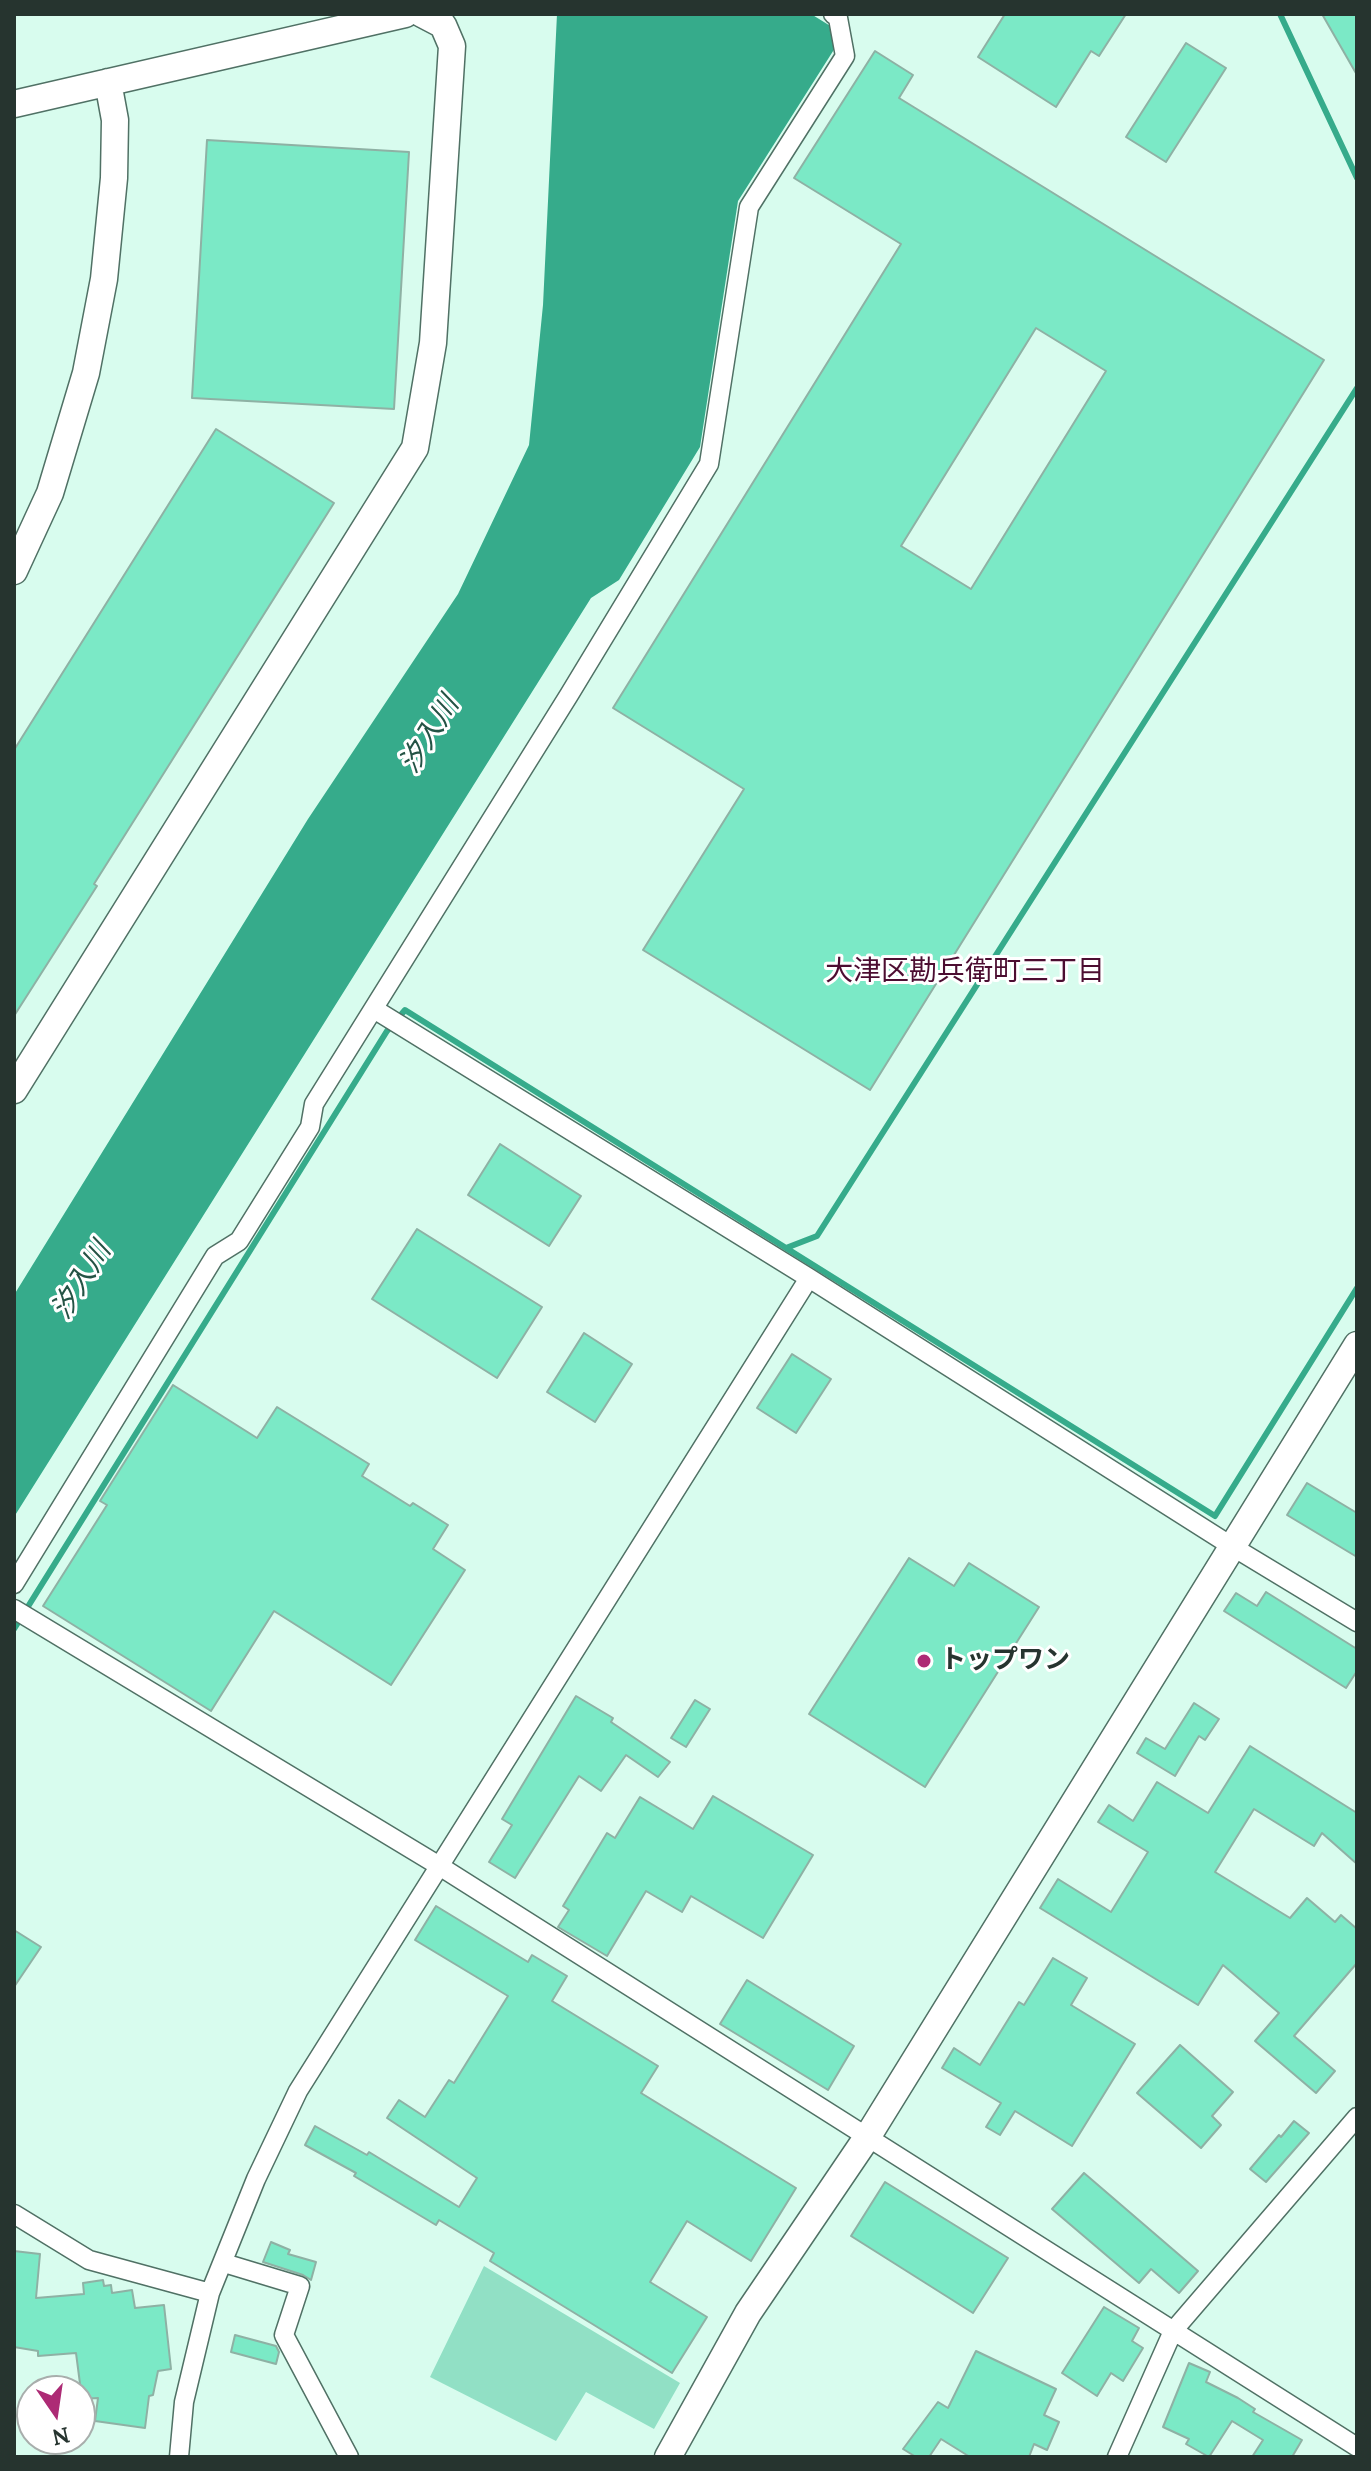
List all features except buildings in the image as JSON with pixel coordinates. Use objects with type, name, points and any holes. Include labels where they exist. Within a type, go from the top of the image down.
[{"type":"street","points":[[14,104],[405,14]]},
{"type":"street","points":[[14,1090],[415,448],[433,343],[452,46],[443,25],[422,14]]},
{"type":"street","points":[[14,1584],[215,1256],[239,1241],[310,1127],[314,1104],[709,464],[749,207],[845,56],[838,18],[833,14]]},
{"type":"street","points":[[14,571],[50,493],[86,373],[104,279],[114,178],[115,120],[108,82]]},
{"type":"street","points":[[374,1009],[1357,1622]]},
{"type":"street","points":[[179,2457],[184,2402],[210,2293],[256,2179],[298,2091],[809,1278]]},
{"type":"street","points":[[668,2457],[748,2313],[868,2136],[1357,1345]]},
{"type":"street","points":[[14,1609],[441,1867],[1357,2447]]},
{"type":"street","points":[[1117,2457],[1173,2331],[1357,2117]]},
{"type":"street","points":[[14,2214],[89,2260],[210,2293]]},
{"type":"street","points":[[224,2263],[300,2286],[284,2335],[349,2457]]},
{"type":"shaded area","points":[[484,2266],[680,2383],[654,2429],[586,2392],[556,2441],[430,2377]]},
{"type":"water","name":"汐入川","points":[[557,14],[811,14],[832,27],[835,48],[738,201],[700,447],[619,580],[591,598],[14,1517],[14,1295],[308,819],[458,594],[529,445],[543,305]]},
{"type":"waterway","points":[[1280,14],[1357,178]]},
{"type":"waterway","points":[[14,1629],[387,1031],[405,1010],[786,1248],[817,1236],[1357,388]]},
{"type":"waterway","points":[[786,1248],[1215,1516],[1357,1288]]},
{"type":"place","name":"トップワン","points":[[924,1661]]},
{"type":"district","name":"大津区勘兵衛町三丁目","points":[[965,972]]}]
